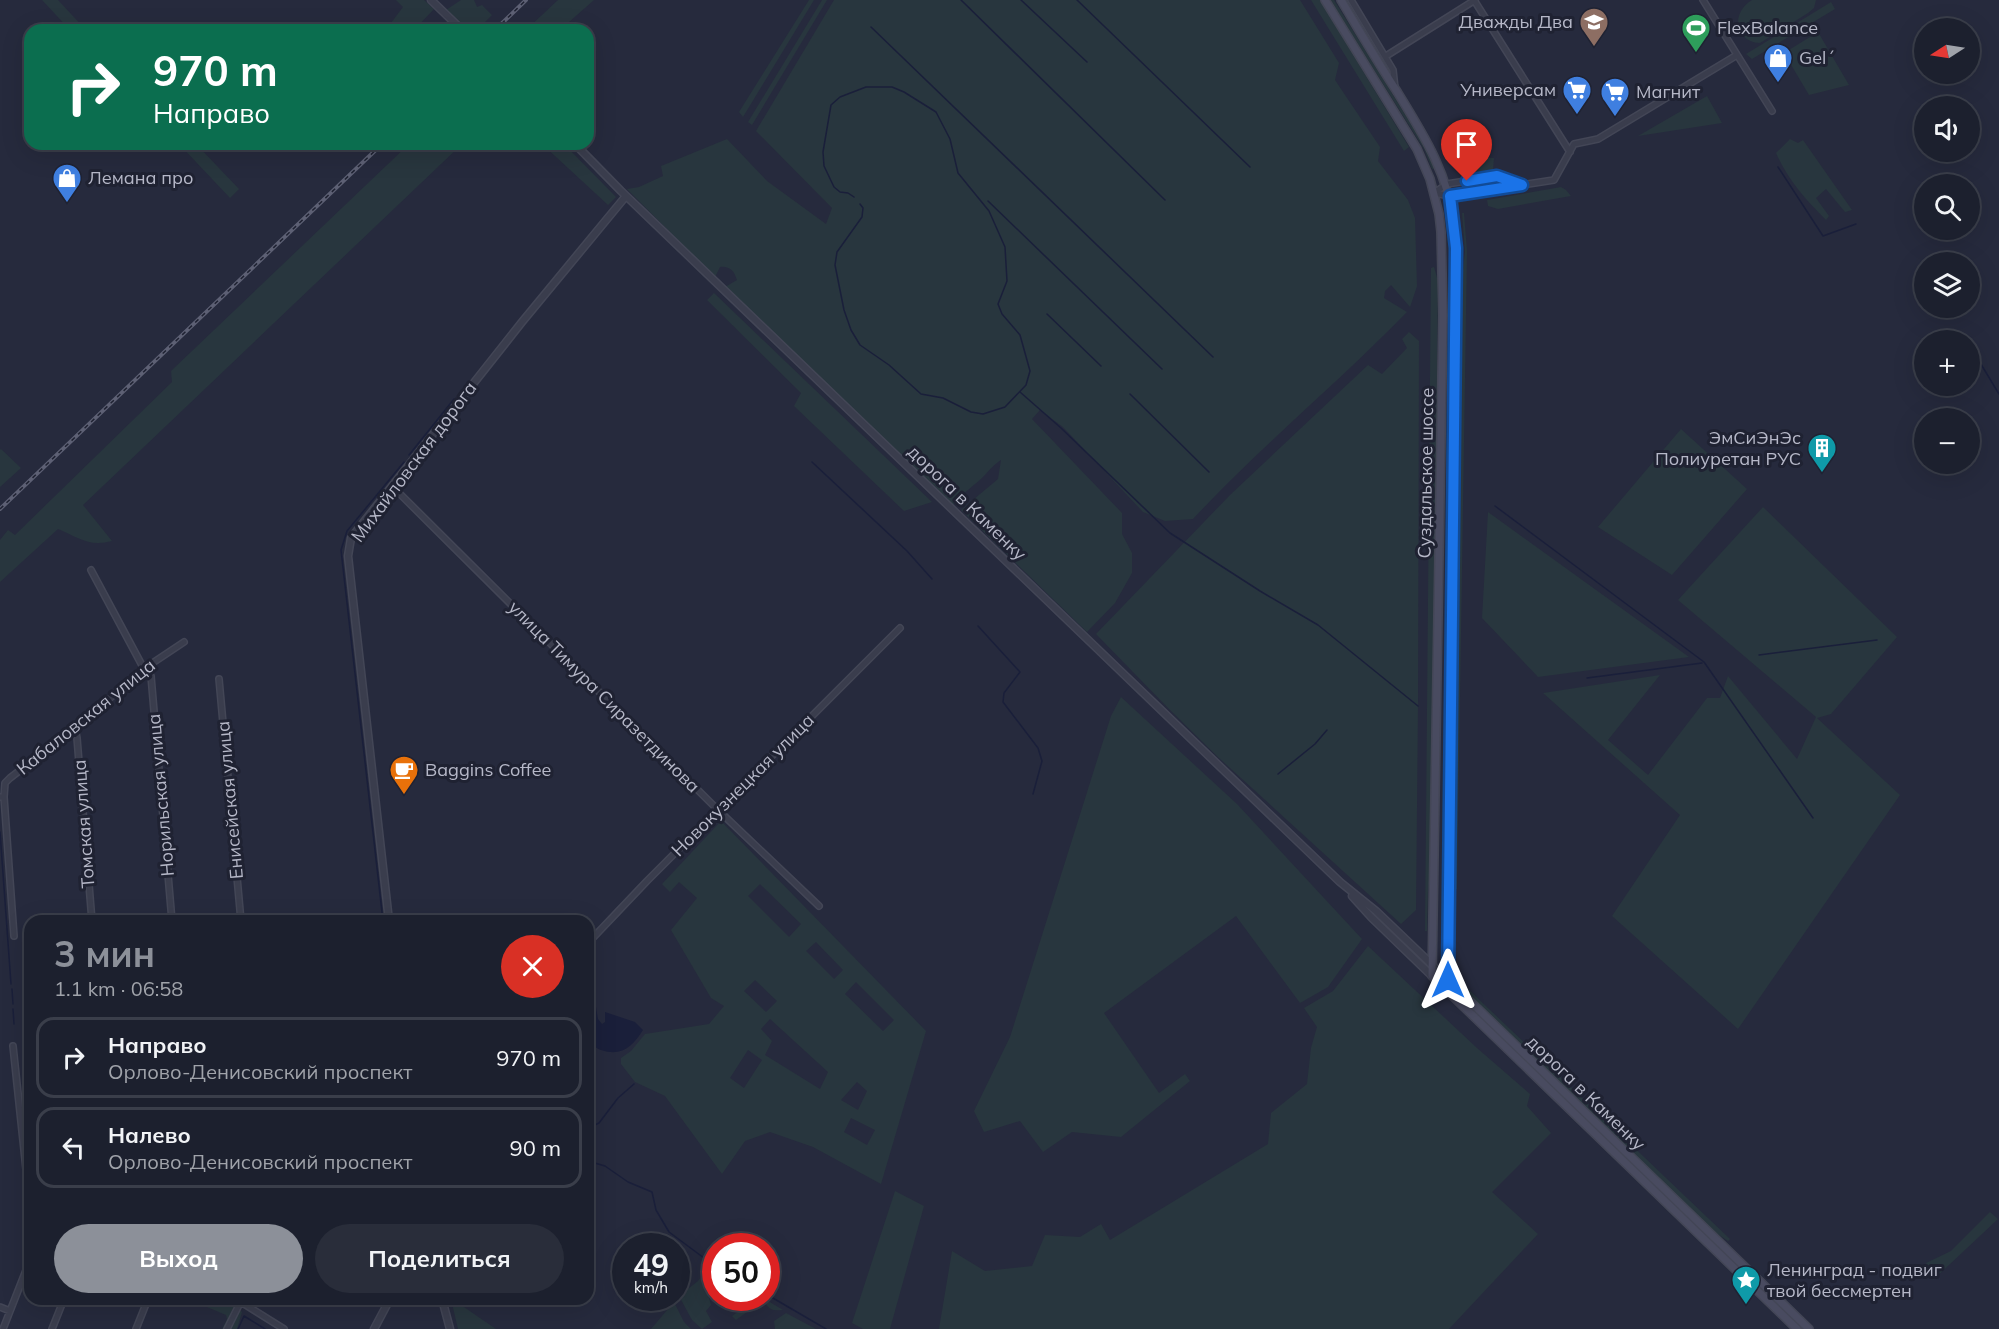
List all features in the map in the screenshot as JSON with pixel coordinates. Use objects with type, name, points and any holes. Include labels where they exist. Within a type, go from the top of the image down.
[{"type":"main road","name":"Суздальское шоссе","points":[[1325,0],[1417,149],[1428,173],[1434,194],[1442,241],[1443,315],[1432,976]]},
{"type":"main road","name":"Суздальское шоссе","points":[[1341,0],[1420,128],[1447,184],[1456,248],[1448,980]]},
{"type":"main road","name":"дорога в Каменку","points":[[1432,976],[1797,1329]]},
{"type":"main road","name":"дорога в Каменку","points":[[1448,980],[1809,1329]]},
{"type":"street","points":[[431,0],[456,24]]},
{"type":"street","points":[[1351,0],[1393,70],[1395,90]]},
{"type":"street","points":[[1386,56],[1475,0],[1570,152]]},
{"type":"street","points":[[1703,0],[1772,111]]},
{"type":"street","points":[[1434,194],[1450,196],[1554,180],[1574,144],[1598,139],[1737,55]]},
{"type":"street","name":"дорога в Каменку","points":[[581,150],[1340,882],[1371,917],[1432,976]]},
{"type":"street","points":[[1434,194],[1447,184],[1497,176],[1522,185]]},
{"type":"street","name":"Михайловская дорога","points":[[388,915],[348,556],[351,538],[522,322],[626,196]]},
{"type":"street","name":"улица Тимура Сиразетдинова","points":[[392,486],[718,810],[819,906]]},
{"type":"street","name":"Норильская улица","points":[[91,570],[151,676],[171,915]]},
{"type":"street","name":"Новокузнецкая улица","points":[[594,937],[900,628]]},
{"type":"street","name":"Кабаловская улица","points":[[2,797],[5,783],[10,778],[152,664],[184,642]]},
{"type":"street","name":"Енисейская улица","points":[[219,679],[240,915]]},
{"type":"street","name":"Томская улица","points":[[75,728],[78,738],[92,915]]},
{"type":"street","points":[[2,797],[14,936]]},
{"type":"street","name":"дорога в Каменку","points":[[1340,882],[1376,911],[1448,980]]},
{"type":"street","points":[[1440,983],[1448,980]]},
{"type":"street","points":[[13,1046],[24,1150]]},
{"type":"street","points":[[3,1329],[24,1275]]},
{"type":"street","points":[[52,1329],[62,1305]]},
{"type":"street","points":[[136,1329],[146,1305]]},
{"type":"street","points":[[227,1329],[239,1305]]},
{"type":"street","points":[[249,1305],[284,1329]]},
{"type":"street","points":[[374,1329],[387,1305]]},
{"type":"street","points":[[444,1305],[450,1329]]},
{"type":"street","points":[[0,1306],[10,1311]]},
{"type":"shaded area","points":[[42,0],[58,0],[80,24],[64,24]]},
{"type":"shaded area","points":[[396,0],[424,0],[434,9],[420,24],[390,24],[403,7]]},
{"type":"shaded area","points":[[461,0],[474,0],[477,7],[482,5],[492,15],[483,24],[461,24],[446,10]]},
{"type":"shaded area","points":[[558,0],[594,0],[567,24],[532,24]]},
{"type":"shaded area","points":[[809,0],[814,0],[743,117],[739,112]]},
{"type":"shaded area","points":[[822,0],[827,0],[752,125],[748,122]]},
{"type":"shaded area","points":[[834,0],[1300,0],[1339,63],[1335,80],[1380,147],[1378,161],[1408,200],[1415,218],[1417,286],[1410,307],[1391,285],[1385,291],[1384,298],[1407,312],[1245,466],[1193,519],[1165,521],[1143,512],[1063,427],[1040,410],[1032,419],[1122,513],[1122,534],[1132,553],[1132,573],[1115,603],[1087,632],[961,510],[998,479],[1001,460],[953,505],[725,287],[737,280],[731,270],[720,267],[715,277],[627,189],[639,187],[663,176],[661,166],[727,139],[767,181],[826,224],[832,208],[756,131]]},
{"type":"shaded area","points":[[1311,0],[1320,0],[1409,147],[1404,151]]},
{"type":"shaded area","points":[[1330,0],[1334,0],[1426,148],[1435,168],[1432,169],[1424,149]]},
{"type":"shaded area","points":[[1752,0],[1816,0],[1814,8],[1808,13],[1760,43],[1745,38],[1738,26],[1740,12]]},
{"type":"shaded area","points":[[1831,2],[1835,9],[1752,59],[1746,54]]},
{"type":"shaded area","points":[[1818,32],[1849,85],[1809,95],[1784,53]]},
{"type":"shaded area","points":[[1707,96],[1722,123],[1638,136]]},
{"type":"shaded area","points":[[1790,139],[1798,143],[1803,140],[1852,210],[1845,212],[1826,189],[1816,198],[1829,216],[1826,220],[1804,197],[1776,153]]},
{"type":"shaded area","points":[[185,150],[202,150],[239,189],[230,198]]},
{"type":"shaded area","points":[[403,150],[456,150],[83,505],[112,541],[90,542],[58,529],[0,582],[0,540],[8,530],[15,535],[172,382],[171,371]]},
{"type":"shaded area","points":[[548,150],[570,150],[616,197],[608,205]]},
{"type":"shaded area","points":[[1474,157],[1494,158],[1493,170],[1463,175],[1464,168],[1469,166]]},
{"type":"shaded area","points":[[1561,187],[1571,196],[1498,209],[1488,206],[1487,200]]},
{"type":"shaded area","points":[[1462,213],[1464,213],[1467,251],[1457,889],[1453,889],[1462,278],[1465,252]]},
{"type":"shaded area","points":[[1445,214],[1448,214],[1452,253],[1444,949],[1441,946],[1449,255]]},
{"type":"shaded area","points":[[1434,267],[1438,281],[1432,861],[1427,931],[1425,931],[1431,268]]},
{"type":"shaded area","points":[[714,293],[932,502],[904,511],[794,406],[801,393],[707,300]]},
{"type":"shaded area","points":[[1409,332],[1419,341],[1416,910],[1401,924],[1219,758],[1096,634],[1230,495],[1368,365],[1382,374],[1407,348],[1402,339]]},
{"type":"shaded area","points":[[1681,429],[1747,489],[1672,575],[1598,527]]},
{"type":"shaded area","points":[[0,450],[21,468],[0,487]]},
{"type":"shaded area","points":[[1763,507],[1897,637],[1831,714],[1817,718],[1900,795],[1738,1029],[1612,916],[1680,815],[1543,693],[1660,675],[1608,740],[1648,775],[1707,698],[1720,698],[1728,676],[1797,759],[1816,717],[1678,600]]},
{"type":"shaded area","points":[[1488,512],[1689,657],[1538,677],[1482,618]]},
{"type":"shaded area","points":[[1121,697],[1237,804],[1362,939],[1328,987],[1300,1003],[1236,916],[1104,1013],[1159,1093],[1185,1074],[1190,1081],[1121,1137],[1072,1132],[1043,1152],[1020,1121],[984,1132],[974,1111],[1010,1037],[1111,716]]},
{"type":"shaded area","points":[[721,821],[926,1031],[881,1184],[813,1147],[770,1132],[745,1141],[722,1174],[665,1096],[635,1082],[621,1064],[621,1058],[631,1051],[645,1034],[709,1024],[724,1006],[711,998],[671,930],[697,898],[679,882],[670,892],[662,884]],"holes":[[[760,884],[801,924],[789,937],[748,896]],[[816,942],[843,970],[834,979],[806,951]],[[755,980],[777,1001],[766,1012],[744,991]],[[856,982],[894,1020],[883,1031],[845,994]],[[770,1019],[828,1072],[820,1089],[765,1055],[772,1041],[761,1029]],[[748,1050],[762,1060],[744,1088],[730,1078]],[[857,1082],[867,1091],[858,1110],[841,1100]],[[851,1118],[875,1130],[867,1145],[844,1132]]]},
{"type":"shaded area","points":[[1368,946],[1530,1094],[1527,1106],[1551,1133],[1492,1192],[1538,1234],[1449,1329],[939,1329],[952,1251],[985,1271],[1032,1266],[1045,1235],[1080,1237],[1101,1224],[1110,1240],[1268,1144],[1271,1113],[1307,1084],[1311,1048],[1317,1027],[1304,1008],[1333,991]]},
{"type":"shaded area","points":[[1468,989],[1730,1239],[1728,1241],[1713,1231],[1466,991]]},
{"type":"shaded area","points":[[895,1191],[924,1206],[890,1329],[863,1329],[852,1323]]},
{"type":"shaded area","points":[[1990,1212],[1998,1219],[1933,1280],[1926,1263],[1951,1251]]},
{"type":"shaded area","points":[[702,1275],[702,1311],[706,1311],[712,1322],[702,1329],[692,1320],[687,1311],[690,1311],[690,1287]]},
{"type":"shaded area","points":[[202,1305],[228,1305],[239,1309],[242,1312],[237,1329],[222,1329],[227,1319],[226,1315]]},
{"type":"shaded area","points":[[452,1305],[461,1305],[496,1329],[458,1329]]},
{"type":"shaded area","points":[[666,1311],[678,1311],[691,1329],[651,1329]]},
{"type":"shaded area","points":[[739,1311],[747,1311],[736,1320],[732,1316]]},
{"type":"shaded area","points":[[786,1313],[816,1329],[775,1329],[774,1321]]},
{"type":"water","points":[[594,1006],[602,1024],[605,1022],[605,1012],[635,1022],[643,1030],[626,1049],[608,1052],[594,1047]]},
{"type":"waterway","points":[[961,0],[1165,200]]},
{"type":"waterway","points":[[1021,0],[1087,62]]},
{"type":"waterway","points":[[1077,0],[1250,167]]},
{"type":"waterway","points":[[871,27],[1213,357]]},
{"type":"waterway","points":[[854,197],[834,187],[824,166],[823,152],[831,105],[840,97],[866,87],[892,87],[936,112],[950,139],[958,173],[989,211],[1005,247],[1007,281],[998,304],[1002,314],[1020,335],[1030,371],[1026,385],[1005,407],[983,414],[971,412],[943,398],[921,394],[889,365],[860,345],[851,330],[844,310],[835,265],[837,252],[862,217],[863,208],[860,204]]},
{"type":"waterway","points":[[1778,167],[1823,236],[1856,224]]},
{"type":"waterway","points":[[988,201],[1162,369]]},
{"type":"waterway","points":[[1047,314],[1101,366]]},
{"type":"waterway","points":[[1980,363],[1999,394]]},
{"type":"waterway","points":[[1020,392],[1061,428],[1170,533],[1318,625],[1418,706]]},
{"type":"waterway","points":[[1130,394],[1209,472]]},
{"type":"waterway","points":[[409,455],[454,399]]},
{"type":"waterway","points":[[382,915],[341,550],[347,531],[404,462]]},
{"type":"waterway","points":[[812,462],[907,551],[932,579]]},
{"type":"waterway","points":[[1495,506],[1704,662],[1813,818]]},
{"type":"waterway","points":[[978,626],[1020,672],[1004,693],[1003,702],[1038,748],[1042,761],[1033,794]]},
{"type":"waterway","points":[[1759,655],[1877,640]]},
{"type":"waterway","points":[[1587,678],[1702,663]]},
{"type":"waterway","points":[[1278,774],[1315,744],[1327,730]]},
{"type":"waterway","points":[[0,832],[11,984]]},
{"type":"waterway","points":[[12,989],[13,1004]]},
{"type":"waterway","points":[[13,1009],[14,1024]]},
{"type":"waterway","points":[[594,1125],[599,1123],[618,1098],[634,1084]]},
{"type":"waterway","points":[[594,1163],[605,1166],[628,1182],[652,1192],[656,1210],[669,1232],[702,1257]]},
{"type":"waterway","points":[[780,1302],[826,1329]]},
{"type":"waterway","points":[[238,1329],[244,1316],[265,1329]]},
{"type":"railway","points":[[501,24],[526,0]]},
{"type":"railway","points":[[0,509],[376,150]]},
{"type":"place","name":"Дважды Два","points":[[1594,48]]},
{"type":"place","name":"FlexBalance","points":[[1696,54]]},
{"type":"place","name":"Gel´","points":[[1778,84]]},
{"type":"place","name":"Универсам","points":[[1577,116]]},
{"type":"place","name":"Магнит","points":[[1615,118]]},
{"type":"place","name":"Лемана про","points":[[67,204]]},
{"type":"place","name":"ЭмСиЭнЭс Полиуретан РУС","points":[[1822,474]]},
{"type":"place","name":"Baggins Coffee","points":[[404,796]]},
{"type":"place","name":"Ленинград - подвиг твой бессмертен","points":[[1746,1306]]},
{"type":"route","points":[[1448,980],[1456,248],[1450,196],[1522,185],[1497,176],[1467,181]]}]
